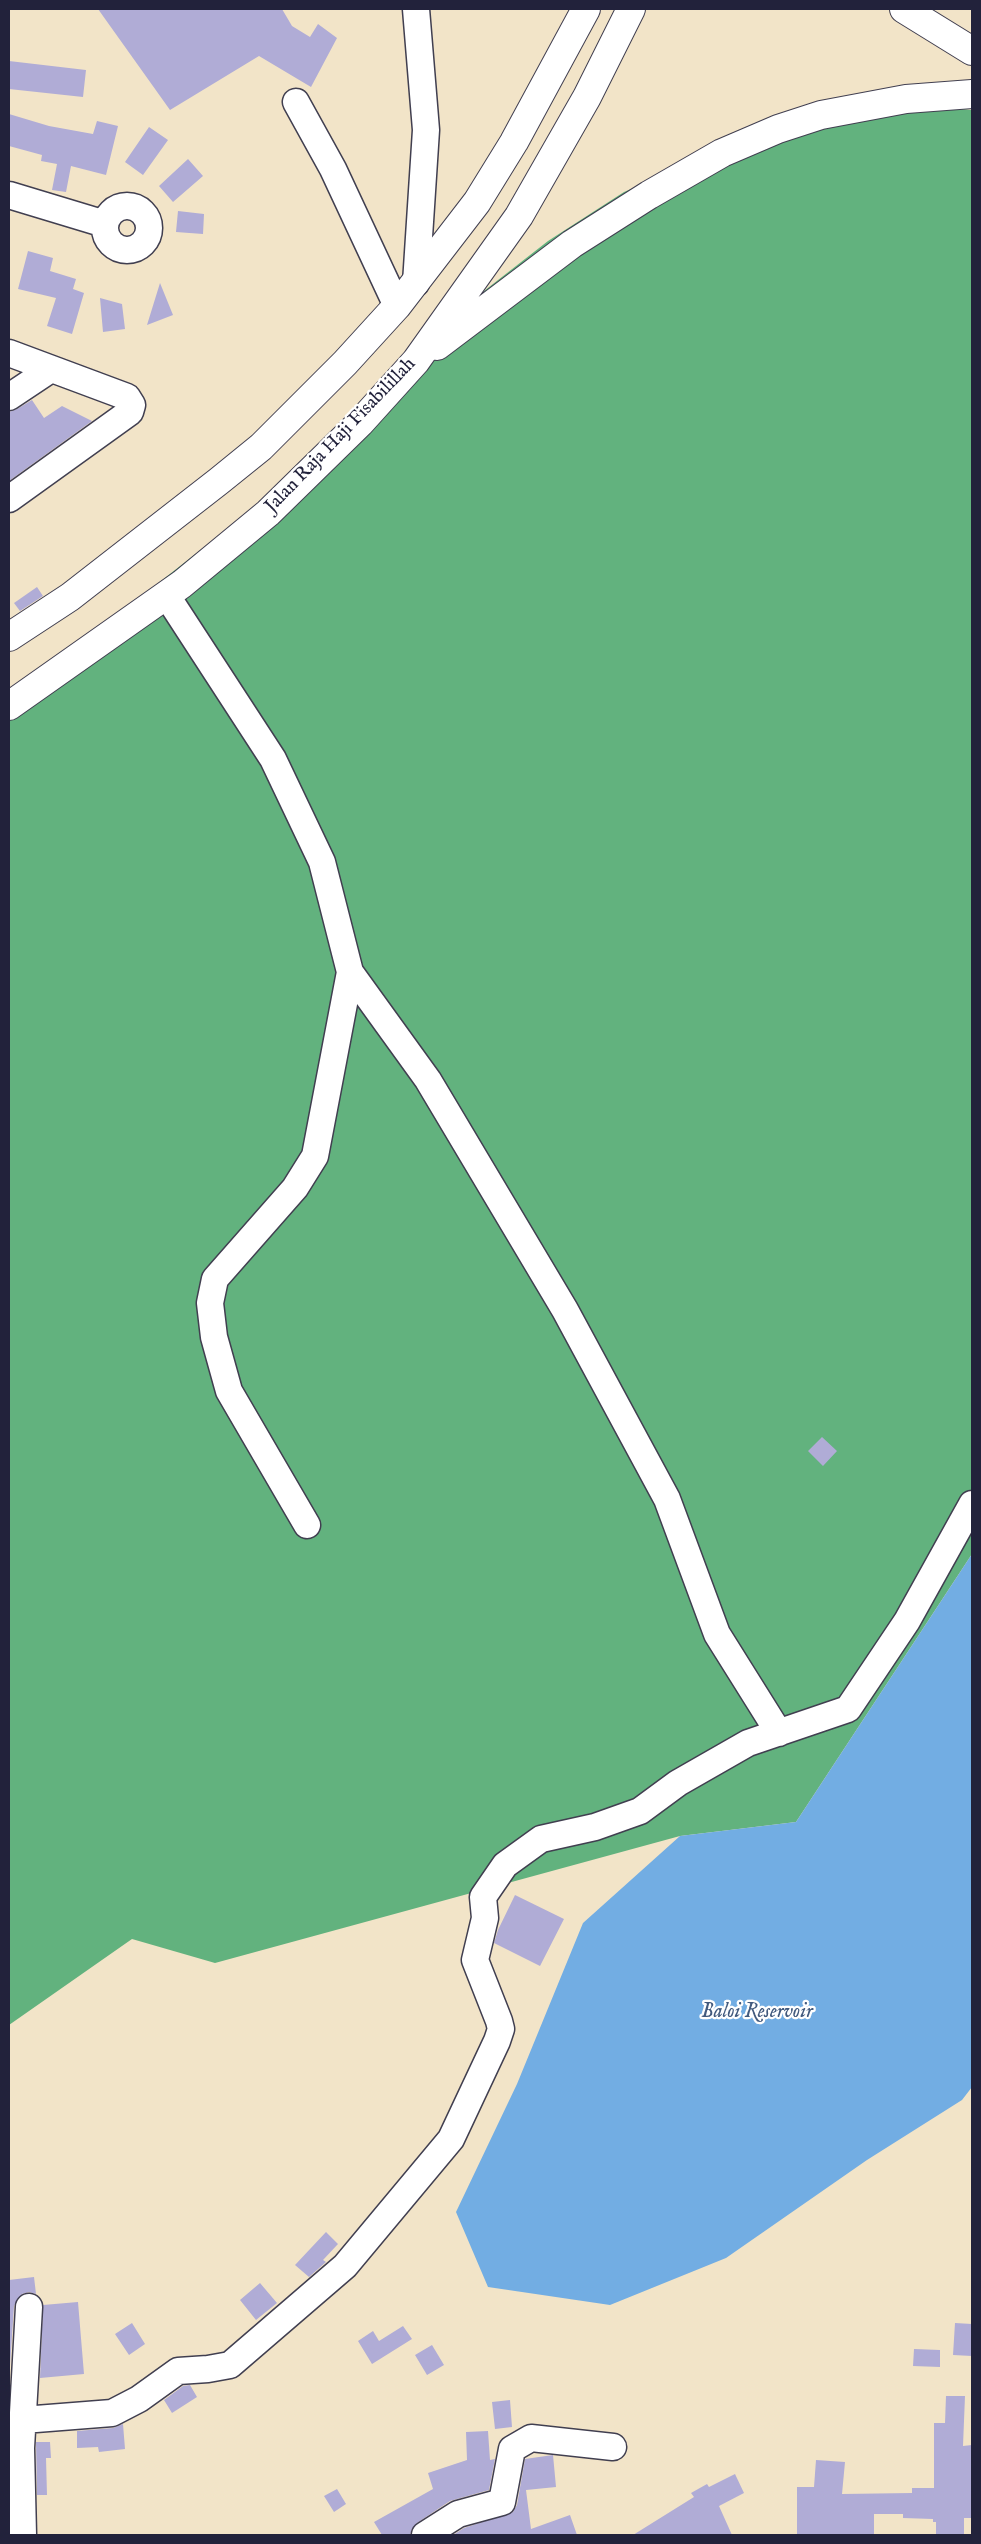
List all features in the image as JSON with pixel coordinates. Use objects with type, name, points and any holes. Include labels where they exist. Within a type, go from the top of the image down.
[{"type":"main road","points":[[9,637],[70,597],[178,514],[261,446],[345,363],[416,283],[477,202],[514,142],[586,9]]},
{"type":"main road","name":"Jalan Raja Haji Fisabilillah","points":[[9,706],[167,596],[268,512],[314,470],[416,361],[519,216],[587,97],[631,9]]},
{"type":"main road","points":[[904,9],[972,52]]},
{"type":"main road","points":[[416,361],[572,244],[649,195],[722,153],[778,129],[839,111],[906,99],[972,94]]},
{"type":"street","points":[[416,9],[426,130],[416,283]]},
{"type":"street","points":[[296,102],[333,168],[396,306]]},
{"type":"street","points":[[9,195],[105,224]]},
{"type":"street","points":[[9,353],[127,397],[131,402],[132,408],[9,499]]},
{"type":"street","points":[[9,397],[51,369]]},
{"type":"street","points":[[167,596],[273,759],[322,862],[350,972],[428,1080],[565,1310],[667,1499],[717,1634],[779,1733]]},
{"type":"street","points":[[307,1525],[230,1391],[214,1337],[210,1303],[215,1279],[295,1188],[315,1156],[350,972]]},
{"type":"street","points":[[23,2420],[112,2413],[139,2399],[178,2371],[230,2365],[346,2266],[451,2139],[497,2041],[501,2029],[499,2021],[475,1960],[485,1918],[483,1897],[505,1865],[541,1839],[595,1828],[640,1811],[678,1783],[748,1743],[848,1709],[907,1621],[972,1504]]},
{"type":"street","points":[[18,2529],[15,2472],[23,2420],[29,2307]]},
{"type":"street","points":[[425,2535],[458,2514],[502,2502],[512,2449],[530,2438],[613,2447]]},
{"type":"green space","points":[[959,109],[972,110],[972,1554],[796,1822],[680,1836],[215,1963],[132,1939],[9,2025],[9,692],[96,632],[296,475],[484,291],[548,241],[624,192],[699,160],[850,117]]},
{"type":"water","name":"Baloi Reservoir","points":[[972,1554],[972,2087],[962,2100],[867,2160],[726,2258],[610,2305],[488,2287],[456,2212],[517,2084],[583,1923],[680,1836],[796,1822]]},
{"type":"building","points":[[98,9],[282,9],[292,26],[310,37],[318,24],[337,38],[311,87],[259,56],[170,110]]},
{"type":"building","points":[[9,61],[86,70],[83,97],[9,89]]},
{"type":"building","points":[[9,114],[49,126],[93,134],[97,121],[118,126],[106,175],[71,166],[66,192],[52,190],[57,164],[41,161],[42,155],[9,146]]},
{"type":"building","points":[[149,127],[168,140],[143,175],[125,162]]},
{"type":"building","points":[[188,159],[203,176],[173,202],[159,186]]},
{"type":"building","points":[[178,211],[204,214],[203,234],[176,232]]},
{"type":"building","points":[[28,251],[53,258],[50,271],[76,279],[73,289],[84,293],[72,334],[47,326],[56,298],[18,289]]},
{"type":"building","points":[[160,283],[173,315],[147,325]]},
{"type":"building","points":[[100,298],[122,304],[125,329],[103,332]]},
{"type":"building","points":[[32,400],[44,418],[62,406],[92,421],[9,481],[9,412]]},
{"type":"building","points":[[37,587],[43,596],[20,611],[14,603]]},
{"type":"building","points":[[822,1437],[837,1451],[823,1466],[808,1451]]},
{"type":"building","points":[[515,1895],[564,1919],[540,1966],[494,1943],[498,1930]]},
{"type":"building","points":[[326,2232],[338,2244],[323,2260],[326,2262],[309,2277],[295,2265]]},
{"type":"building","points":[[34,2277],[36,2294],[29,2292],[22,2294],[14,2306],[9,2381],[9,2280]]},
{"type":"building","points":[[260,2283],[277,2303],[256,2320],[240,2300]]},
{"type":"building","points":[[78,2302],[84,2374],[40,2378],[43,2305]]},
{"type":"building","points":[[132,2323],[145,2344],[129,2355],[115,2334]]},
{"type":"building","points":[[955,2323],[972,2324],[972,2356],[953,2355]]},
{"type":"building","points":[[403,2326],[412,2339],[372,2364],[358,2341],[373,2331],[379,2341]]},
{"type":"building","points":[[432,2345],[444,2365],[427,2375],[415,2355]]},
{"type":"building","points":[[914,2349],[940,2350],[940,2367],[913,2366]]},
{"type":"building","points":[[190,2385],[197,2397],[172,2413],[164,2400],[183,2386]]},
{"type":"building","points":[[946,2396],[965,2396],[963,2446],[972,2445],[972,2518],[964,2518],[964,2535],[936,2535],[936,2522],[933,2522],[933,2519],[903,2518],[903,2514],[874,2514],[874,2535],[797,2535],[797,2487],[814,2487],[816,2460],[845,2462],[842,2494],[912,2493],[912,2488],[934,2488],[934,2423],[945,2423]]},
{"type":"building","points":[[510,2400],[512,2427],[495,2429],[492,2402]]},
{"type":"building","points":[[123,2424],[125,2449],[99,2452],[98,2447],[77,2448],[77,2431],[113,2428]]},
{"type":"building","points":[[488,2431],[490,2460],[495,2459],[489,2490],[450,2501],[417,2523],[410,2535],[382,2535],[374,2522],[433,2489],[428,2473],[467,2460],[466,2432]]},
{"type":"building","points":[[36,2442],[50,2442],[51,2458],[46,2458],[47,2495],[37,2495]]},
{"type":"building","points":[[553,2455],[556,2487],[526,2490],[531,2529],[570,2515],[577,2535],[453,2535],[464,2528],[513,2512],[517,2505],[525,2459]]},
{"type":"building","points":[[735,2474],[744,2493],[719,2506],[732,2535],[633,2535],[694,2497],[691,2493],[707,2484],[709,2487]]},
{"type":"building","points":[[337,2489],[346,2504],[334,2512],[324,2496]]}]
